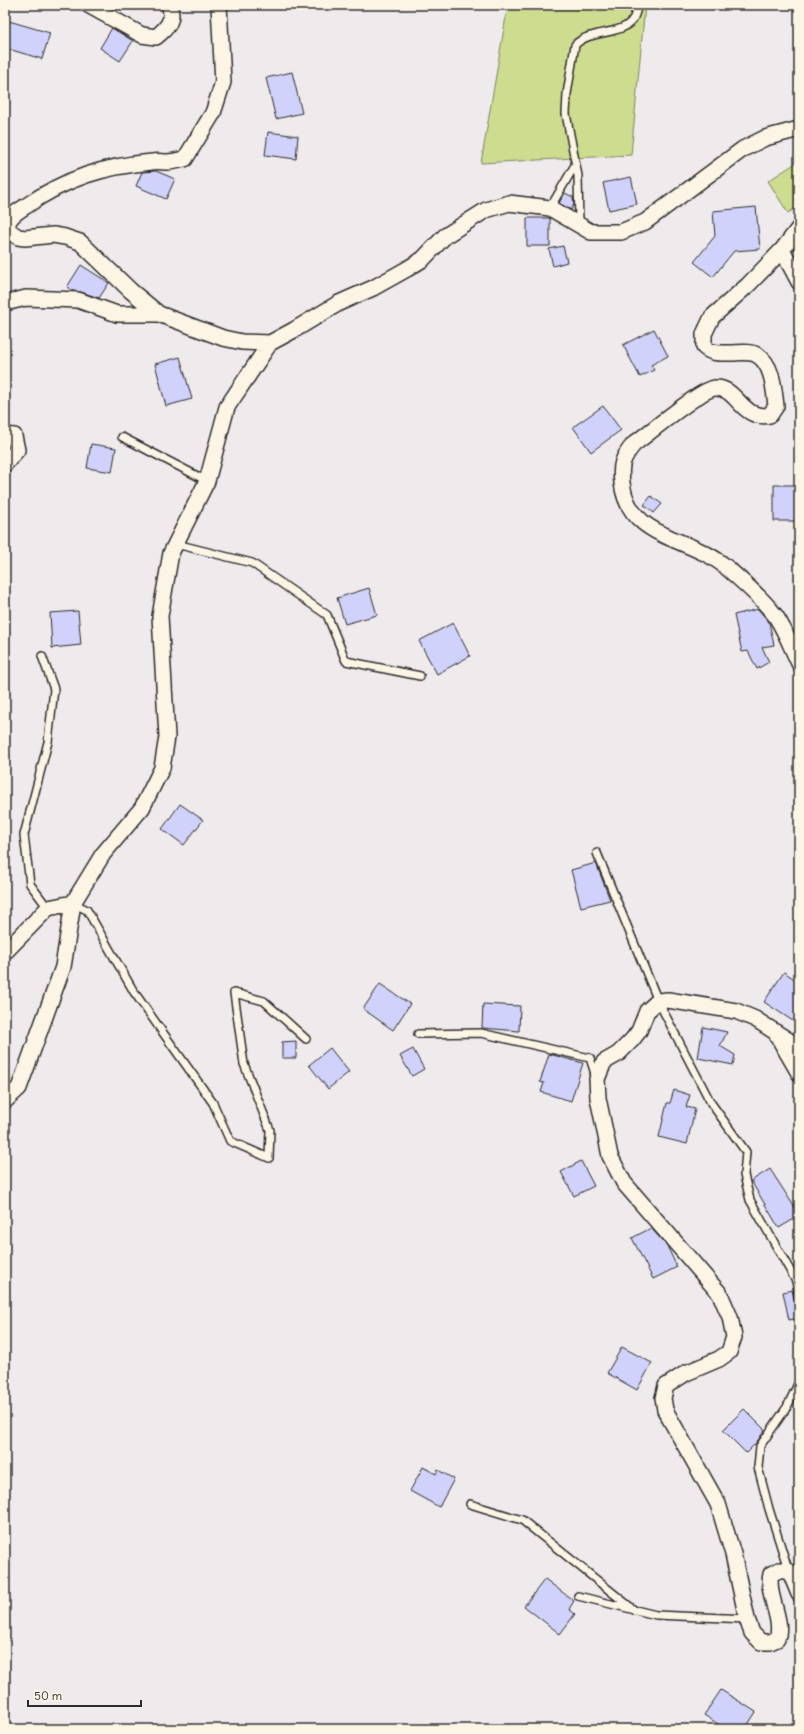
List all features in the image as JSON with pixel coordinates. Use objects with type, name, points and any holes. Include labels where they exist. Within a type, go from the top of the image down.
[{"type":"street","points":[[88,5],[142,35],[156,37],[168,27],[172,13],[169,5]]},
{"type":"street","points":[[219,5],[223,82],[213,113],[186,159],[168,162],[154,161],[106,168],[87,173],[46,192],[10,218],[7,225],[8,230],[18,237],[53,235],[65,236],[80,242],[131,291],[159,314],[223,338],[242,342],[270,343]]},
{"type":"street","points":[[5,1101],[18,1088],[63,967],[72,903],[103,854],[142,808],[162,768],[167,737],[160,616],[171,553],[207,481],[227,407],[270,343],[339,303],[373,288],[407,269],[423,259],[444,236],[486,210],[509,203],[550,208],[592,232],[621,232],[646,222],[744,149],[765,138],[799,129]]},
{"type":"street","points":[[799,228],[782,250],[748,285],[712,317],[704,334],[704,347],[711,352],[744,352],[757,355],[766,363],[774,386],[776,406],[770,415],[754,415],[730,393],[719,388],[713,388],[700,394],[634,444],[625,455],[621,468],[623,491],[633,512],[645,526],[701,552],[724,566],[775,614],[799,663]]},
{"type":"street","points":[[782,250],[799,282]]},
{"type":"street","points":[[5,303],[26,298],[78,300],[117,314],[159,314]]},
{"type":"street","points":[[5,435],[14,436],[17,450],[5,464]]},
{"type":"street","points":[[5,952],[48,908],[72,903]]},
{"type":"street","points":[[799,1047],[776,1034],[755,1019],[736,1011],[668,1000],[658,1001],[647,1011],[632,1040],[618,1054],[604,1062],[597,1079],[598,1098],[610,1156],[624,1183],[720,1294],[730,1317],[734,1337],[729,1352],[719,1358],[686,1372],[666,1386],[663,1398],[665,1410],[718,1504],[733,1554],[747,1619],[752,1633],[761,1642],[770,1642],[776,1639],[779,1631],[769,1584],[771,1574],[779,1570],[790,1572],[799,1594]]},
{"type":"street","points":[[776,1034],[799,1073]]},
{"type":"lane","points":[[579,224],[578,176],[566,114],[567,94],[575,45],[579,40],[595,34],[624,28],[634,20],[637,5]]},
{"type":"lane","points":[[550,208],[575,165]]},
{"type":"lane","points":[[122,437],[207,481]]},
{"type":"lane","points":[[176,544],[252,563],[327,615],[346,661],[420,676]]},
{"type":"lane","points":[[42,656],[54,689],[48,742],[24,835],[30,884],[48,908]]},
{"type":"lane","points":[[597,853],[658,1001],[711,1103],[746,1152],[744,1174],[750,1200],[796,1281],[799,1298]]},
{"type":"lane","points":[[72,903],[87,910],[134,992],[213,1103],[230,1141],[269,1158],[270,1130],[244,1064],[234,993],[264,1001],[306,1039]]},
{"type":"lane","points":[[418,1034],[480,1033],[590,1058],[597,1079]]},
{"type":"lane","points":[[790,1572],[769,1509],[758,1467],[760,1446],[788,1407],[799,1382]]},
{"type":"lane","points":[[470,1504],[522,1520],[634,1610]]},
{"type":"lane","points":[[578,1596],[656,1615],[747,1619]]},
{"type":"green space","points":[[508,5],[645,5],[631,155],[481,163]]},
{"type":"green space","points":[[799,161],[799,206],[788,213],[768,181]]},
{"type":"building","points":[[9,21],[50,33],[42,59],[5,48],[5,35]]},
{"type":"building","points":[[112,28],[133,41],[120,61],[100,48]]},
{"type":"building","points":[[292,72],[302,113],[276,119],[266,78]]},
{"type":"building","points":[[268,132],[298,136],[296,159],[265,155]]},
{"type":"building","points":[[156,171],[175,179],[166,199],[136,186],[142,172]]},
{"type":"building","points":[[631,177],[637,204],[609,210],[603,183]]},
{"type":"building","points":[[565,193],[573,197],[574,204],[571,210],[559,203]]},
{"type":"building","points":[[756,207],[760,249],[734,251],[713,277],[694,262],[715,236],[713,211]]},
{"type":"building","points":[[527,218],[550,218],[550,246],[527,246]]},
{"type":"building","points":[[563,246],[567,262],[553,266],[549,249]]},
{"type":"building","points":[[81,265],[109,283],[99,298],[73,291],[67,287]]},
{"type":"building","points":[[654,329],[668,356],[651,365],[654,370],[640,377],[623,345]]},
{"type":"building","points":[[180,357],[192,399],[166,406],[155,364]]},
{"type":"building","points":[[603,406],[621,430],[591,452],[573,427]]},
{"type":"building","points":[[91,444],[116,448],[112,472],[87,468]]},
{"type":"building","points":[[774,485],[799,485],[799,521],[774,521]]},
{"type":"building","points":[[651,496],[662,504],[654,513],[644,505]]},
{"type":"building","points":[[369,588],[377,615],[345,624],[337,598]]},
{"type":"building","points":[[758,609],[769,622],[774,645],[762,647],[769,662],[757,669],[748,651],[742,652],[734,615]]},
{"type":"building","points":[[78,611],[81,645],[52,648],[50,613]]},
{"type":"building","points":[[453,623],[470,656],[437,674],[419,641]]},
{"type":"building","points":[[180,804],[203,820],[184,845],[162,829]]},
{"type":"building","points":[[596,863],[610,900],[581,907],[571,870]]},
{"type":"building","points":[[784,972],[799,982],[799,1025],[764,1002]]},
{"type":"building","points":[[380,984],[410,1004],[393,1030],[363,1009]]},
{"type":"building","points":[[483,1004],[520,1006],[519,1031],[482,1028]]},
{"type":"building","points":[[703,1027],[727,1032],[720,1046],[735,1055],[733,1065],[698,1058]]},
{"type":"building","points":[[296,1041],[296,1058],[282,1058],[282,1042]]},
{"type":"building","points":[[330,1048],[349,1072],[328,1089],[309,1065]]},
{"type":"building","points":[[413,1049],[424,1069],[412,1076],[400,1056]]},
{"type":"building","points":[[549,1054],[583,1063],[571,1101],[541,1092],[544,1083],[540,1082]]},
{"type":"building","points":[[674,1090],[690,1095],[686,1107],[695,1109],[687,1144],[659,1137],[667,1103],[670,1103]]},
{"type":"building","points":[[581,1161],[594,1186],[574,1196],[561,1172]]},
{"type":"building","points":[[770,1169],[799,1214],[799,1216],[779,1228],[751,1181]]},
{"type":"building","points":[[651,1228],[667,1246],[677,1267],[653,1279],[632,1238]]},
{"type":"building","points":[[792,1290],[794,1299],[797,1303],[799,1318],[789,1320],[783,1292]]},
{"type":"building","points":[[622,1347],[652,1363],[637,1390],[607,1373]]},
{"type":"building","points":[[744,1409],[765,1430],[756,1443],[746,1453],[723,1430]]},
{"type":"building","points":[[423,1467],[436,1474],[438,1470],[454,1479],[439,1507],[410,1491]]},
{"type":"building","points":[[545,1579],[574,1601],[569,1609],[575,1614],[560,1634],[524,1606]]},
{"type":"building","points":[[721,1690],[756,1712],[745,1729],[726,1729],[704,1715]]}]
